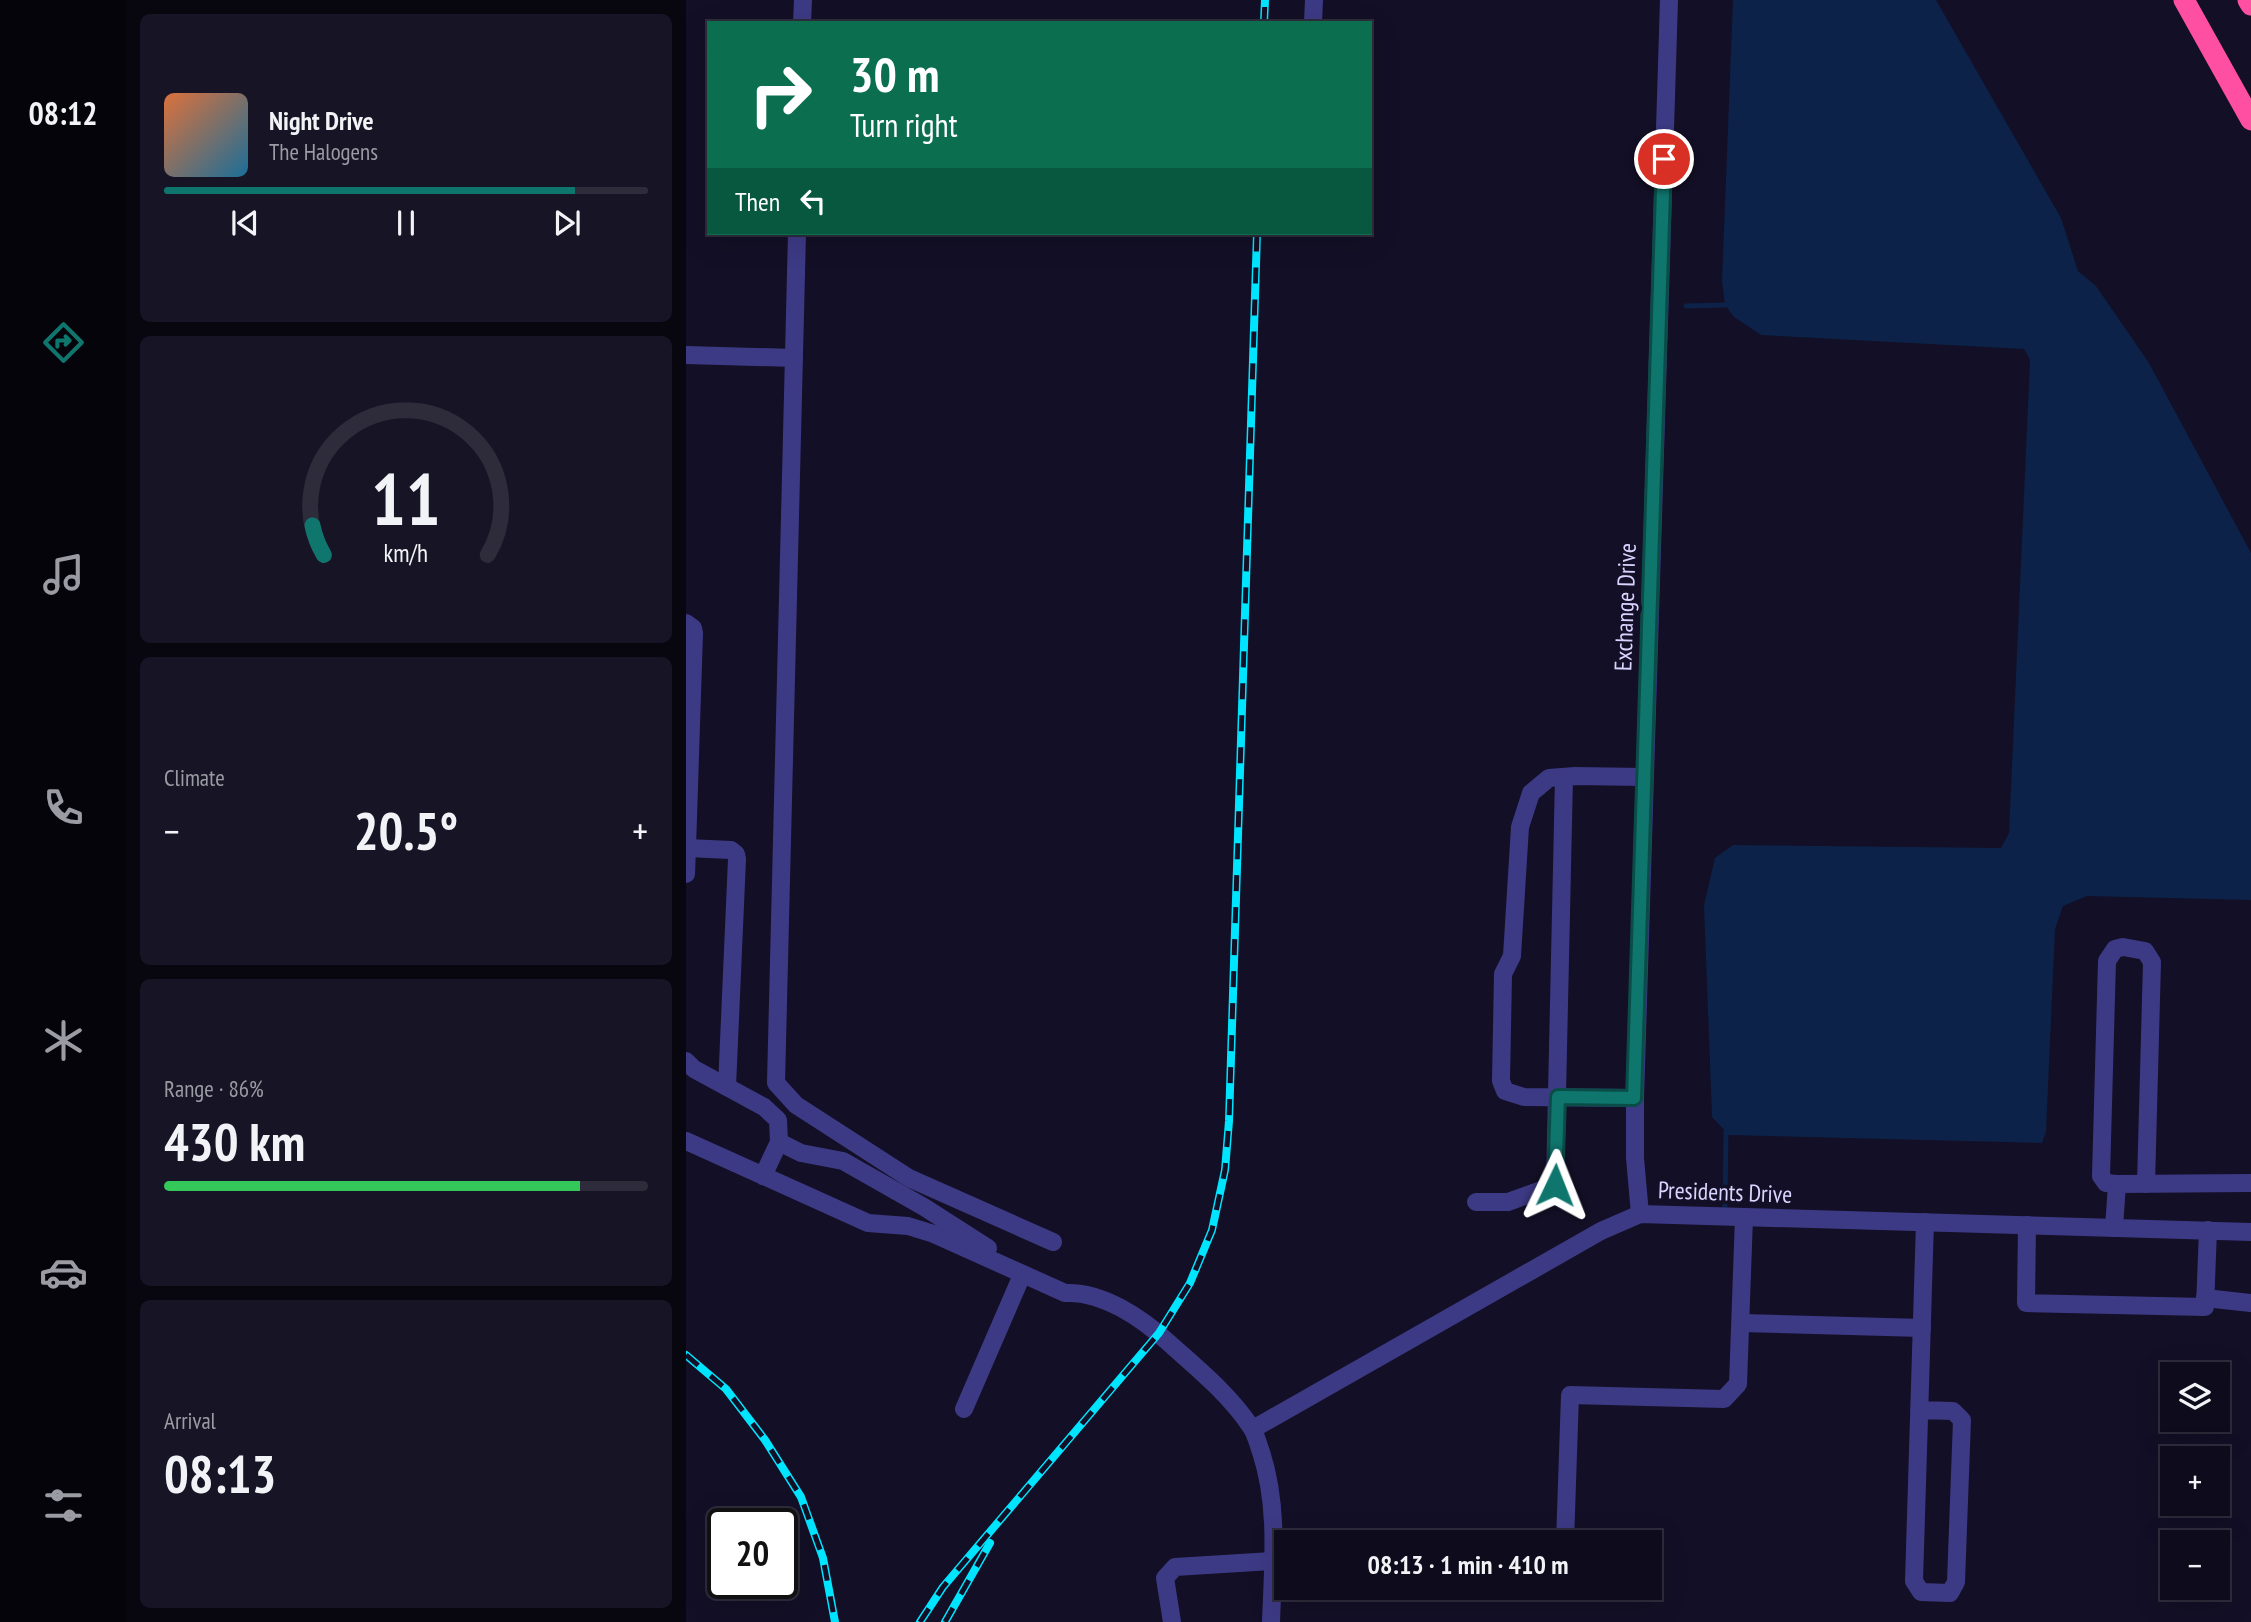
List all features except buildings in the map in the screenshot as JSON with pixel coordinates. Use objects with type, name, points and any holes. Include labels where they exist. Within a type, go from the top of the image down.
[{"type":"highway","points":[[2184,0],[2251,120]]},
{"type":"highway","points":[[2248,0],[2251,5]]},
{"type":"street","points":[[802,21],[803,0]]},
{"type":"street","points":[[1313,21],[1314,0]]},
{"type":"street","name":"Exchange Drive","points":[[1640,1214],[1635,1158],[1634,1098],[1669,0]]},
{"type":"street","points":[[797,235],[776,1083],[796,1105],[909,1178],[1053,1242]]},
{"type":"street","points":[[686,355],[794,358]]},
{"type":"street","points":[[686,623],[694,633],[688,729],[686,874]]},
{"type":"street","points":[[1476,1202],[1508,1202],[1555,1185],[1564,777]]},
{"type":"street","points":[[1634,1098],[1524,1097],[1505,1091],[1501,1081],[1503,974],[1512,956],[1520,827],[1531,793],[1549,778],[1644,777]]},
{"type":"street","points":[[687,848],[731,850],[737,859],[727,1087]]},
{"type":"street","points":[[2146,1184],[2152,962],[2145,951],[2123,947],[2115,949],[2107,961],[2101,1176],[2106,1182],[2117,1184],[2146,1184],[2251,1184]]},
{"type":"street","points":[[686,1061],[694,1069],[764,1107],[778,1120],[779,1142],[762,1175]]},
{"type":"street","points":[[686,1141],[868,1223],[908,1226],[934,1234],[1065,1293],[1096,1298],[1120,1308],[1159,1333],[1219,1387],[1253,1429],[1265,1465],[1273,1505],[1271,1622]]},
{"type":"street","points":[[779,1142],[802,1153],[843,1161],[924,1207],[983,1247],[1070,1283],[1078,1293]]},
{"type":"street","points":[[2115,1228],[2117,1184]]},
{"type":"street","name":"Presidents Drive","points":[[1253,1429],[1601,1231],[1640,1214],[2251,1231]]},
{"type":"street","points":[[1565,1530],[1570,1395],[1724,1399],[1738,1384],[1744,1217]]},
{"type":"street","points":[[1919,1410],[1952,1411],[1962,1420],[1956,1582],[1950,1593],[1921,1592],[1914,1581],[1919,1410],[1922,1328],[1925,1222]]},
{"type":"street","points":[[2027,1225],[2026,1303],[2204,1307],[2208,1230]]},
{"type":"street","points":[[964,1409],[1022,1275]]},
{"type":"street","points":[[2205,1298],[2251,1303]]},
{"type":"street","points":[[1741,1323],[1922,1328]]},
{"type":"street","points":[[1172,1622],[1165,1578],[1175,1567],[1273,1561]]},
{"type":"water","points":[[1733,0],[1936,0],[2061,218],[2078,271],[2096,286],[2149,363],[2251,553],[2251,900],[2087,896],[2063,906],[2055,929],[2046,1132],[2042,1143],[1729,1135],[1712,1117],[1704,905],[1715,858],[1733,845],[2001,848],[2009,833],[2030,360],[2024,349],[1761,335],[1734,317],[1725,305],[1722,281]]},
{"type":"waterway","points":[[1686,306],[1725,305]]},
{"type":"waterway","points":[[1725,1206],[1726,1132]]},
{"type":"railway","points":[[1264,21],[1265,0]]},
{"type":"railway","points":[[920,1622],[943,1587],[1159,1333],[1190,1283],[1212,1230],[1225,1170],[1229,1121],[1257,235]]},
{"type":"railway","points":[[686,1355],[726,1389],[765,1440],[801,1497],[823,1558],[835,1622]]},
{"type":"railway","points":[[945,1622],[990,1543]]},
{"type":"route","points":[[1555,1185],[1558,1097],[1634,1098],[1664,159]]}]
